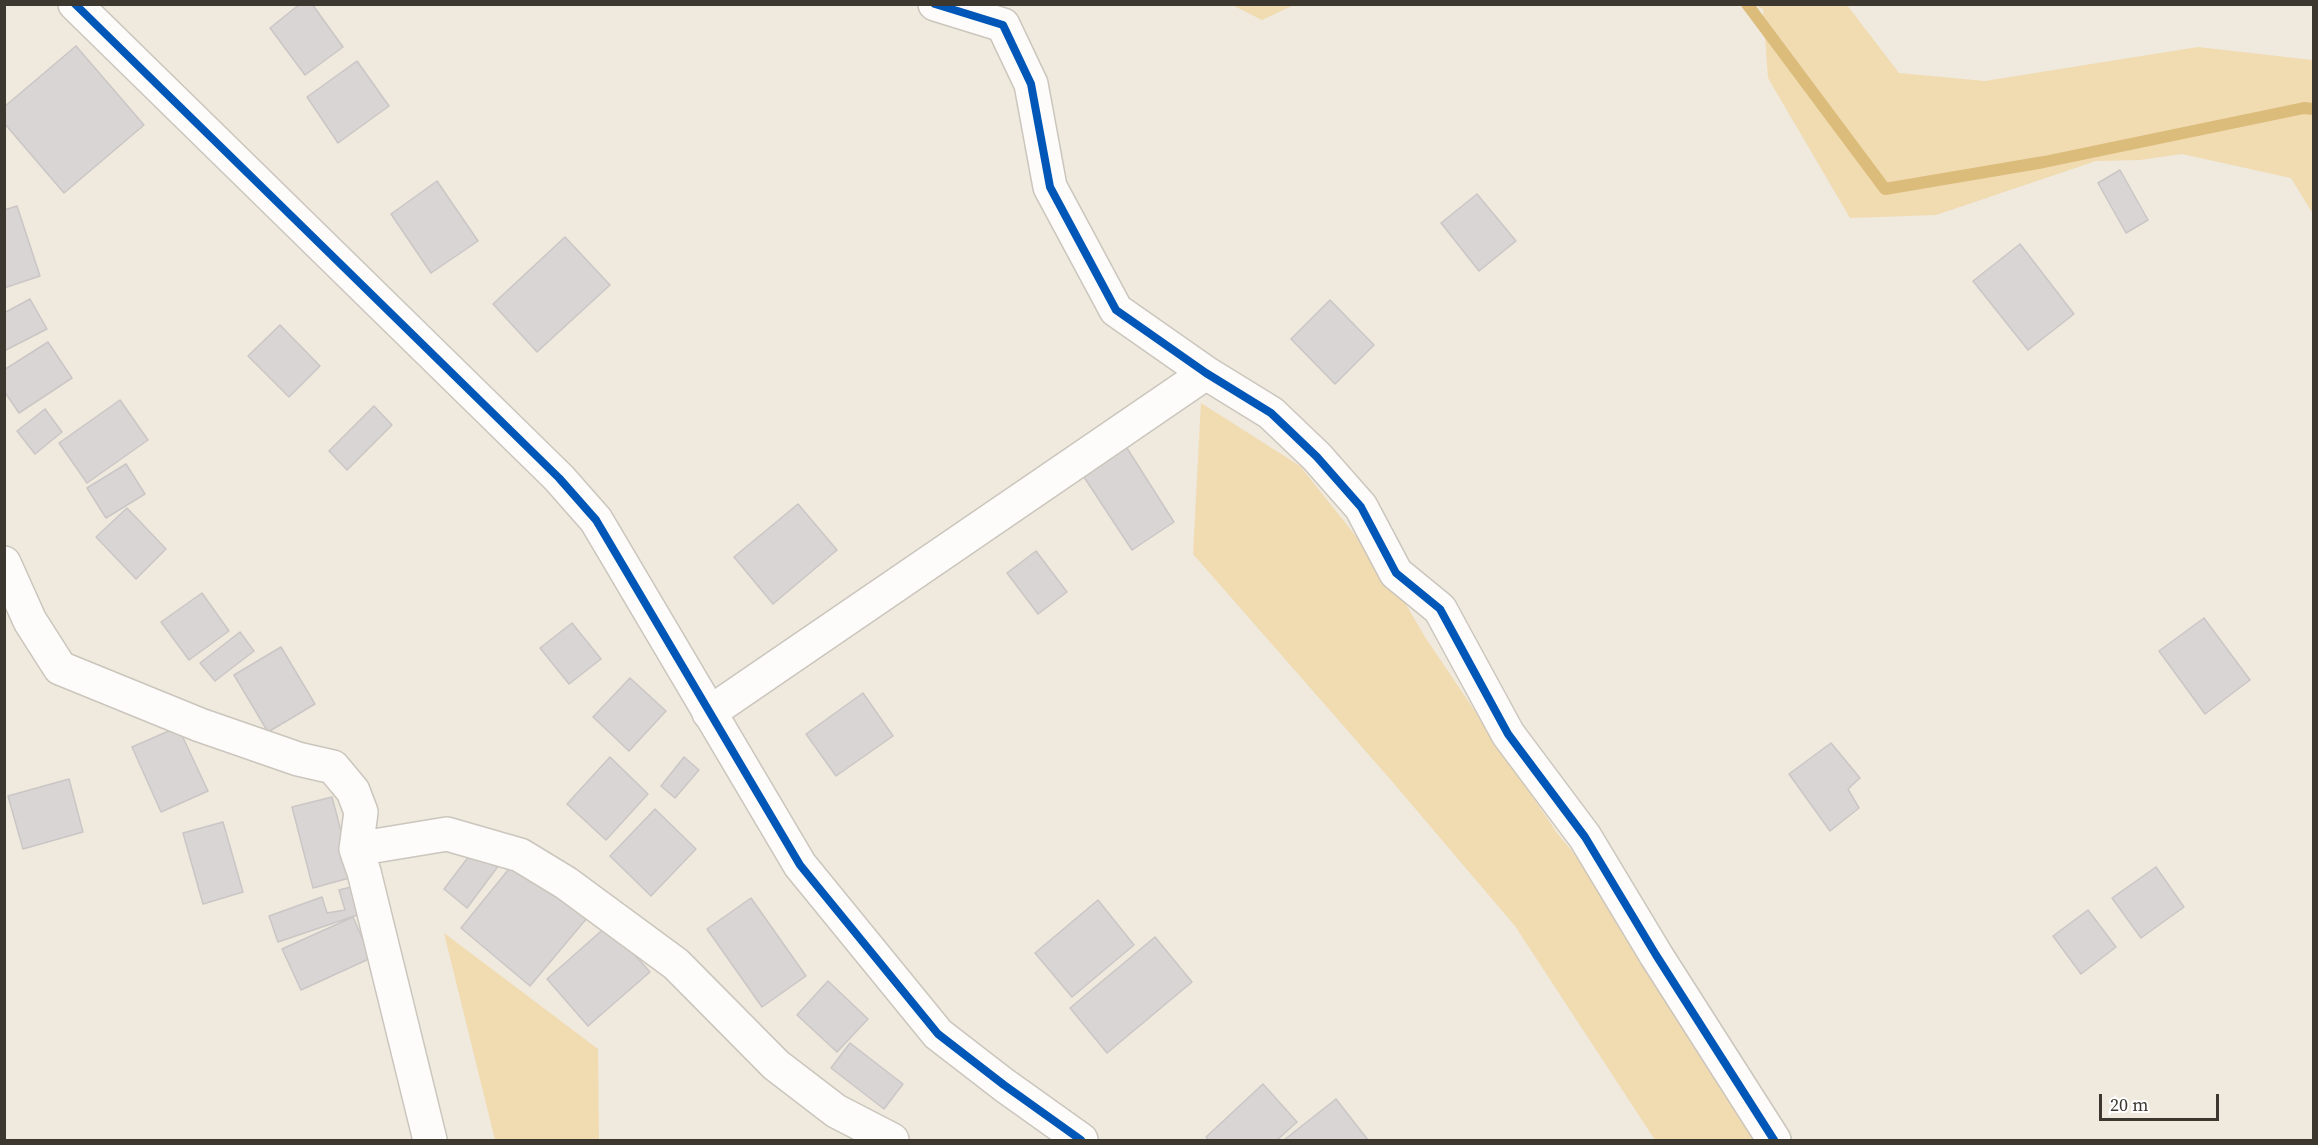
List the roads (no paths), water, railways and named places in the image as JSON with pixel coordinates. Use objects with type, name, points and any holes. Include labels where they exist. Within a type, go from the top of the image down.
[{"type":"street","points":[[75,4],[559,478],[596,520],[800,865],[938,1034],[1082,1140]]},
{"type":"street","points":[[935,4],[1003,25],[1031,84],[1050,186],[1116,310],[1206,373],[1271,413],[1317,457],[1361,507],[1396,573],[1440,609],[1508,734],[1585,837],[1656,955],[1774,1140]]},
{"type":"street","points":[[709,713],[1206,373]]},
{"type":"street","points":[[4,563],[30,621],[60,668],[200,725],[298,759],[333,767],[353,791],[362,812],[356,849],[364,872],[430,1140]]},
{"type":"street","points":[[356,849],[447,834],[520,855],[566,883],[676,964],[776,1065],[836,1111],[892,1140]]},
{"type":"waterway","points":[[1747,4],[1885,189],[2044,162],[2304,108],[2314,109]]}]
